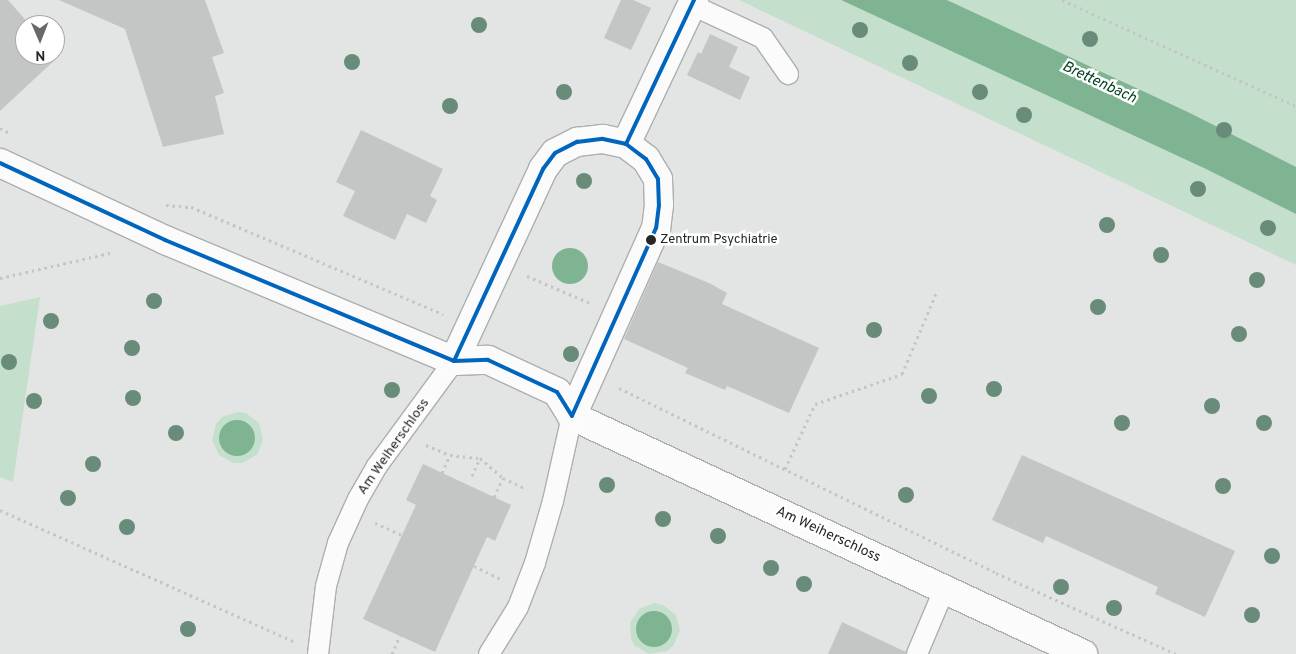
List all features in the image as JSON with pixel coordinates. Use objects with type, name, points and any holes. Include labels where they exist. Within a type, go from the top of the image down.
[{"type":"street","points":[[626,144],[693,2]]},
{"type":"street","name":"Am Weiherschloss","points":[[454,361],[543,169],[555,153],[577,142],[603,139],[626,144],[646,159],[658,179],[659,205],[650,244],[572,416],[1083,654]]},
{"type":"street","points":[[0,163],[165,240],[454,361],[488,360],[557,392],[572,416]]},
{"type":"lane","points":[[693,2],[763,38],[788,74]]},
{"type":"lane","name":"Am Weiherschloss","points":[[319,654],[326,586],[338,543],[358,498],[377,466],[454,361]]},
{"type":"lane","name":"Am Weiherschloss","points":[[489,654],[518,607],[535,563],[553,501],[572,416]]},
{"type":"lane","points":[[917,654],[944,590]]},
{"type":"path","points":[[1062,0],[1296,106]]},
{"type":"path","points":[[0,128],[9,132]]},
{"type":"path","points":[[158,204],[191,207],[470,325]]},
{"type":"path","points":[[0,278],[117,251]]},
{"type":"path","points":[[499,264],[618,315]]},
{"type":"path","points":[[785,469],[816,404],[902,374],[937,291]]},
{"type":"path","points":[[592,374],[996,572],[1176,654]]},
{"type":"path","points":[[402,434],[450,455],[480,458],[503,478],[553,501]]},
{"type":"path","points":[[442,474],[450,455]]},
{"type":"path","points":[[472,476],[480,458]]},
{"type":"path","points":[[494,497],[503,478]]},
{"type":"path","points":[[0,510],[319,654]]},
{"type":"path","points":[[392,654],[402,630]]},
{"type":"shaded area","points":[[739,0],[841,0],[1206,169],[1296,214],[1296,265]]},
{"type":"shaded area","points":[[947,0],[1296,0],[1296,167],[1190,113]]},
{"type":"shaded area","points":[[40,297],[13,482],[0,477],[0,306]]},
{"type":"shaded area","points":[[238,412],[246,413],[259,423],[263,440],[257,455],[242,463],[234,463],[219,455],[212,440],[216,424],[222,417]],"holes":[[[221,431],[255,434],[254,445],[239,456],[233,455],[223,448],[220,436]]]},
{"type":"shaded area","points":[[655,603],[663,605],[676,615],[680,631],[673,646],[667,651],[649,654],[635,646],[631,639],[630,623],[639,609]],"holes":[[[670,621],[672,626],[670,637],[662,645],[650,647],[640,640],[637,628]]]},
{"type":"water","name":"Brettenbach","points":[[841,0],[947,0],[1190,113],[1296,167],[1296,214],[1206,169]]},
{"type":"water","points":[[570,248],[582,254],[588,266],[582,278],[570,284],[558,278],[552,266],[558,254]]},
{"type":"water","points":[[237,420],[249,426],[255,438],[249,450],[237,456],[225,450],[219,438],[225,426]]},
{"type":"water","points":[[654,611],[666,617],[672,629],[666,641],[654,647],[642,641],[636,629],[642,617]]},
{"type":"building","points":[[0,0],[8,0],[21,15],[15,15],[15,65],[49,65],[0,111]]},
{"type":"building","points":[[59,0],[205,0],[224,53],[212,57],[224,93],[215,96],[224,134],[163,147],[125,29]]},
{"type":"building","points":[[621,0],[633,0],[651,8],[631,50],[604,38]]},
{"type":"building","points":[[710,34],[738,47],[729,67],[750,77],[740,100],[687,75],[698,52],[701,54]]},
{"type":"building","points":[[361,130],[443,169],[430,196],[437,200],[426,223],[407,214],[395,240],[343,216],[355,191],[336,182]]},
{"type":"building","points":[[658,262],[709,283],[727,293],[722,304],[819,348],[789,413],[727,386],[725,390],[685,373],[688,368],[624,339]]},
{"type":"building","points":[[1022,455],[1235,551],[1205,617],[1155,594],[1158,587],[1046,536],[1043,543],[992,520]]},
{"type":"building","points":[[423,464],[511,505],[495,541],[487,537],[435,652],[363,619],[416,505],[406,500]]},
{"type":"building","points":[[842,622],[906,652],[905,654],[828,654]]},
{"type":"transit line","points":[[626,144],[694,0]]},
{"type":"transit line","points":[[454,361],[543,169],[555,153],[577,142],[603,139],[626,144],[646,159],[658,179],[659,205],[656,228],[572,416]]},
{"type":"transit line","points":[[0,163],[165,240],[454,361],[488,360],[557,392],[572,416]]},
{"type":"place","name":"Zentrum Psychiatrie","points":[[651,240]]}]
